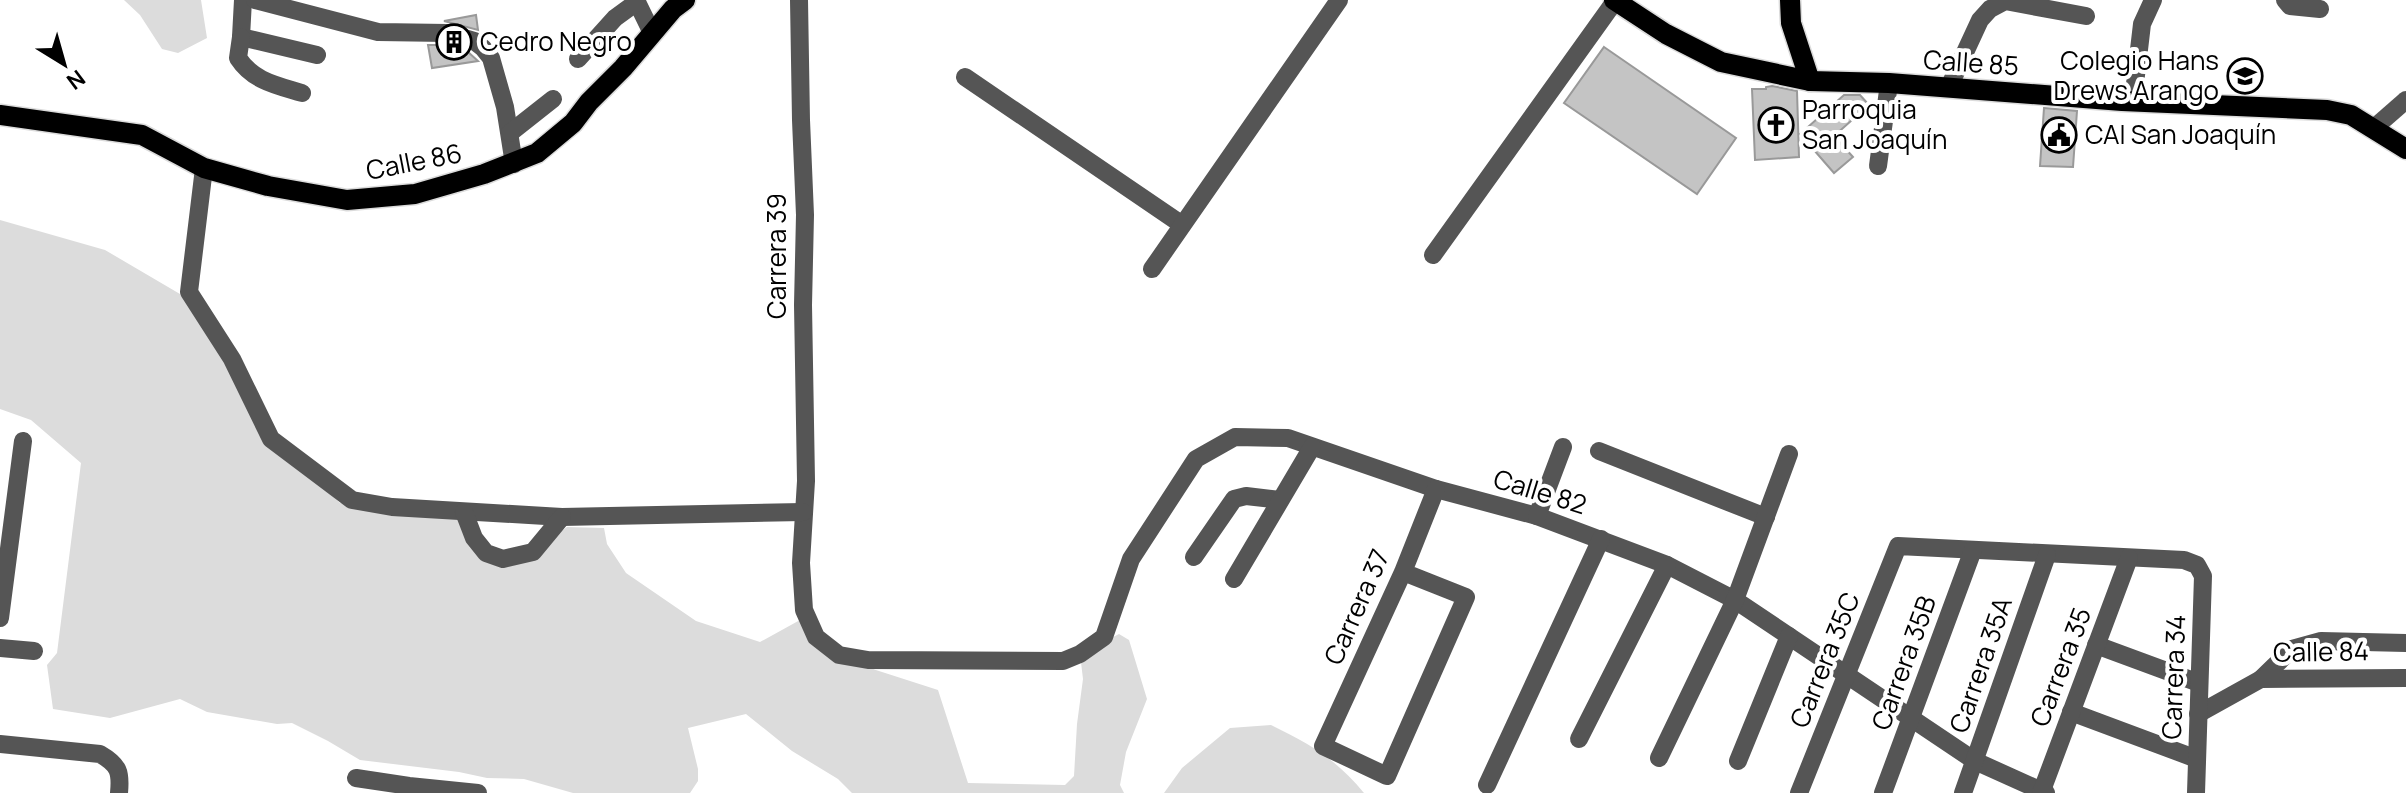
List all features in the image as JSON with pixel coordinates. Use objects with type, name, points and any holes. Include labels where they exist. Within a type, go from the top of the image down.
[{"type":"main road","name":"Calle 86","points":[[0,115],[142,135],[204,168],[268,186],[347,200],[415,194],[514,164],[537,153],[573,123],[673,9],[685,0]]},
{"type":"main road","points":[[1615,0],[1666,34],[1721,62],[1810,81]]},
{"type":"main road","points":[[1790,0],[1791,23],[1810,81]]},
{"type":"main road","name":"Calle 85","points":[[1810,81],[1889,83],[2133,101],[2327,110],[2351,115],[2406,149]]},
{"type":"street","points":[[243,0],[238,58],[247,72],[262,81],[302,93]]},
{"type":"street","points":[[255,0],[378,32],[447,33],[474,41],[491,58],[510,133],[514,164]]},
{"type":"street","name":"Carrera 39","points":[[799,0],[805,215],[806,481],[801,563],[804,610],[816,637],[839,655],[868,660],[1063,661],[1080,654]]},
{"type":"street","points":[[1152,269],[1339,0]]},
{"type":"street","points":[[1433,255],[1615,0]]},
{"type":"street","points":[[2133,101],[2142,24],[2153,0]]},
{"type":"street","points":[[2285,0],[2290,6],[2320,9]]},
{"type":"street","points":[[578,59],[615,18],[637,1],[652,33]]},
{"type":"street","points":[[1949,87],[1980,20],[1990,9],[2005,1],[2086,16]]},
{"type":"street","points":[[241,37],[317,55]]},
{"type":"street","points":[[965,77],[1181,224]]},
{"type":"street","points":[[1878,166],[1889,83]]},
{"type":"street","points":[[510,133],[553,99]]},
{"type":"street","points":[[2374,128],[2406,100]]},
{"type":"street","points":[[204,168],[189,292],[232,359],[271,439],[352,500],[392,507],[562,517],[803,512]]},
{"type":"street","name":"Calle 82","points":[[1080,654],[1104,637],[1131,559],[1196,459],[1235,437],[1288,438],[1436,489],[1537,516],[1667,565],[1735,600],[1975,761],[2043,792]]},
{"type":"street","points":[[0,618],[23,441]]},
{"type":"street","points":[[1234,579],[1312,447]]},
{"type":"street","points":[[1537,516],[1563,447]]},
{"type":"street","points":[[1599,451],[1766,517]]},
{"type":"street","points":[[1659,758],[1735,600],[1789,454]]},
{"type":"street","name":"Carrera 37","points":[[1403,572],[1466,597],[1387,776],[1323,746],[1403,572],[1436,489]]},
{"type":"street","points":[[1194,557],[1234,499],[1246,496],[1280,500]]},
{"type":"street","points":[[464,512],[474,538],[486,553],[503,559],[533,552],[562,517]]},
{"type":"street","points":[[1487,785],[1601,539]]},
{"type":"street","name":"Carrera 35C","points":[[1799,793],[1898,546],[1973,550]]},
{"type":"street","points":[[1973,550],[2129,558]]},
{"type":"street","name":"Carrera 35B","points":[[1883,793],[1973,550]]},
{"type":"street","name":"Carrera 35A","points":[[1963,793],[2047,555]]},
{"type":"street","name":"Carrera 34","points":[[2129,558],[2184,560],[2197,565],[2203,576],[2196,793]]},
{"type":"street","name":"Carrera 35","points":[[2043,792],[2129,558]]},
{"type":"street","points":[[1579,739],[1667,565]]},
{"type":"street","points":[[1738,761],[1789,636]]},
{"type":"street","points":[[2261,679],[2292,649],[2321,641],[2406,643]]},
{"type":"street","points":[[2096,645],[2199,683]]},
{"type":"street","points":[[0,648],[34,651]]},
{"type":"street","name":"Calle 84","points":[[2198,714],[2261,679],[2406,678]]},
{"type":"street","points":[[2071,712],[2197,759]]},
{"type":"street","points":[[0,744],[100,754],[113,761],[120,776],[119,793]]},
{"type":"street","points":[[356,778],[409,790],[478,793]]},
{"type":"shaded area","points":[[124,0],[201,0],[207,38],[178,53],[162,49],[140,15]]},
{"type":"shaded area","points":[[0,220],[105,250],[180,294],[232,359],[271,439],[340,503],[464,512],[482,560],[533,552],[567,527],[604,528],[607,544],[626,573],[696,621],[760,642],[800,620],[823,653],[938,690],[968,783],[1065,785],[1074,776],[1083,679],[1080,654],[1119,634],[1129,640],[1147,699],[1126,752],[1120,785],[1124,793],[852,793],[838,779],[792,751],[746,714],[688,728],[698,769],[698,781],[690,793],[573,793],[524,779],[487,778],[360,760],[292,723],[277,724],[207,712],[180,699],[110,718],[53,709],[47,665],[57,653],[81,463],[31,420],[0,409]]},
{"type":"shaded area","points":[[1271,725],[1322,753],[1364,793],[1164,793],[1182,768],[1230,728]]},
{"type":"building","points":[[476,15],[478,30],[444,21]]},
{"type":"building","points":[[428,45],[445,45],[468,52],[478,61],[432,68]]},
{"type":"building","points":[[1604,47],[1736,138],[1697,194],[1564,103]]},
{"type":"building","name":"Parroquia San Joaquín","points":[[1772,86],[1797,91],[1799,157],[1755,160],[1752,89]]},
{"type":"building","points":[[1844,95],[1860,95],[1869,105],[1834,136],[1853,157],[1834,173],[1800,134]]},
{"type":"building","name":"CAI San Joaquín","points":[[2044,108],[2077,111],[2073,167],[2040,166]]},
{"type":"place","name":"Cedro Negro","points":[[454,42]]},
{"type":"place","name":"Colegio Hans Drews Arango","points":[[2245,76]]},
{"type":"place","name":"Parroquia San Joaquín","points":[[1776,125]]},
{"type":"place","name":"CAI San Joaquín","points":[[2059,135]]}]
